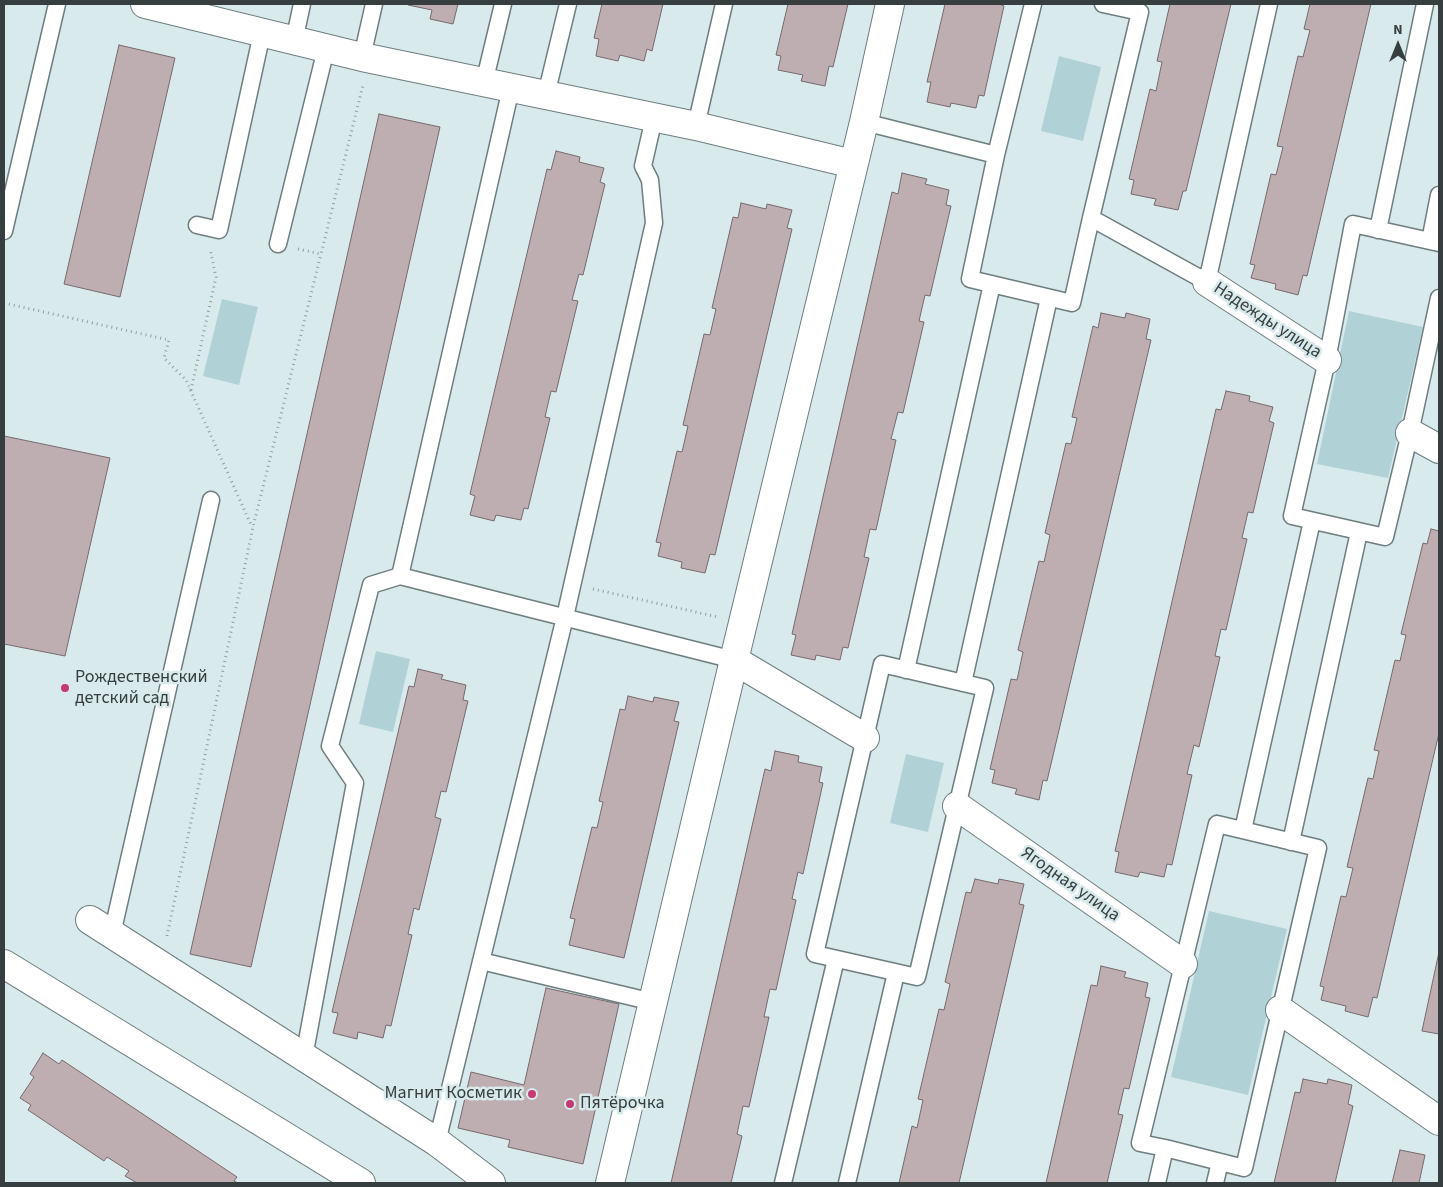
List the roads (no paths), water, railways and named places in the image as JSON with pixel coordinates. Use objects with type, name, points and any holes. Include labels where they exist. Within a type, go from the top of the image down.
[{"type":"street","points":[[145,4],[326,49],[696,126],[853,164]]},
{"type":"street","points":[[610,1183],[864,122],[890,4]]},
{"type":"street","name":"Надежды улица","points":[[1207,282],[1326,360]]},
{"type":"street","points":[[1410,433],[1439,449]]},
{"type":"street","points":[[734,660],[865,738]]},
{"type":"street","name":"Ягодная улица","points":[[957,806],[1183,964]]},
{"type":"street","points":[[101,927],[437,1142],[491,1183]]},
{"type":"street","points":[[4,964],[361,1183]]},
{"type":"street","points":[[1280,1010],[1439,1121]]},
{"type":"lane","points":[[4,231],[57,4]]},
{"type":"lane","points":[[294,41],[302,4]]},
{"type":"lane","points":[[366,58],[374,4]]},
{"type":"lane","points":[[484,83],[503,4]]},
{"type":"lane","points":[[546,95],[568,4]]},
{"type":"lane","points":[[696,126],[724,4]]},
{"type":"lane","points":[[1033,4],[996,155],[970,279],[1072,303],[1140,12],[1114,5]]},
{"type":"lane","points":[[1091,218],[1207,282],[1269,4]]},
{"type":"lane","points":[[1378,230],[1425,4]]},
{"type":"lane","points":[[204,227],[219,230],[262,33]]},
{"type":"lane","points":[[278,244],[326,49]]},
{"type":"lane","points":[[400,576],[511,88]]},
{"type":"lane","points":[[437,1142],[573,584],[654,223],[650,180],[642,166],[654,118]]},
{"type":"lane","points":[[864,122],[996,155]]},
{"type":"lane","points":[[1439,195],[1434,242],[1353,224],[1292,516],[1385,537],[1439,298]]},
{"type":"lane","points":[[906,670],[992,284]]},
{"type":"lane","points":[[963,683],[1049,298]]},
{"type":"lane","points":[[101,927],[211,500]]},
{"type":"lane","points":[[1242,830],[1312,521]]},
{"type":"lane","points":[[1291,842],[1360,532]]},
{"type":"lane","points":[[304,1057],[355,783],[330,746],[370,585],[400,576],[734,660]]},
{"type":"lane","points":[[882,664],[906,670],[985,688],[917,977],[815,954],[882,664]]},
{"type":"lane","points":[[1217,824],[1291,842],[1318,848],[1244,1168],[1140,1143],[1217,824]]},
{"type":"lane","points":[[783,1183],[836,958]]},
{"type":"lane","points":[[482,961],[653,1002]]},
{"type":"lane","points":[[847,1183],[896,973]]},
{"type":"lane","points":[[1157,1183],[1165,1148]]},
{"type":"lane","points":[[1216,1183],[1220,1162]]},
{"type":"place","name":"Рождественский детский сад","points":[[65,688]]},
{"type":"place","name":"Магнит Косметик","points":[[532,1094]]},
{"type":"place","name":"Пятёрочка","points":[[570,1104]]}]
